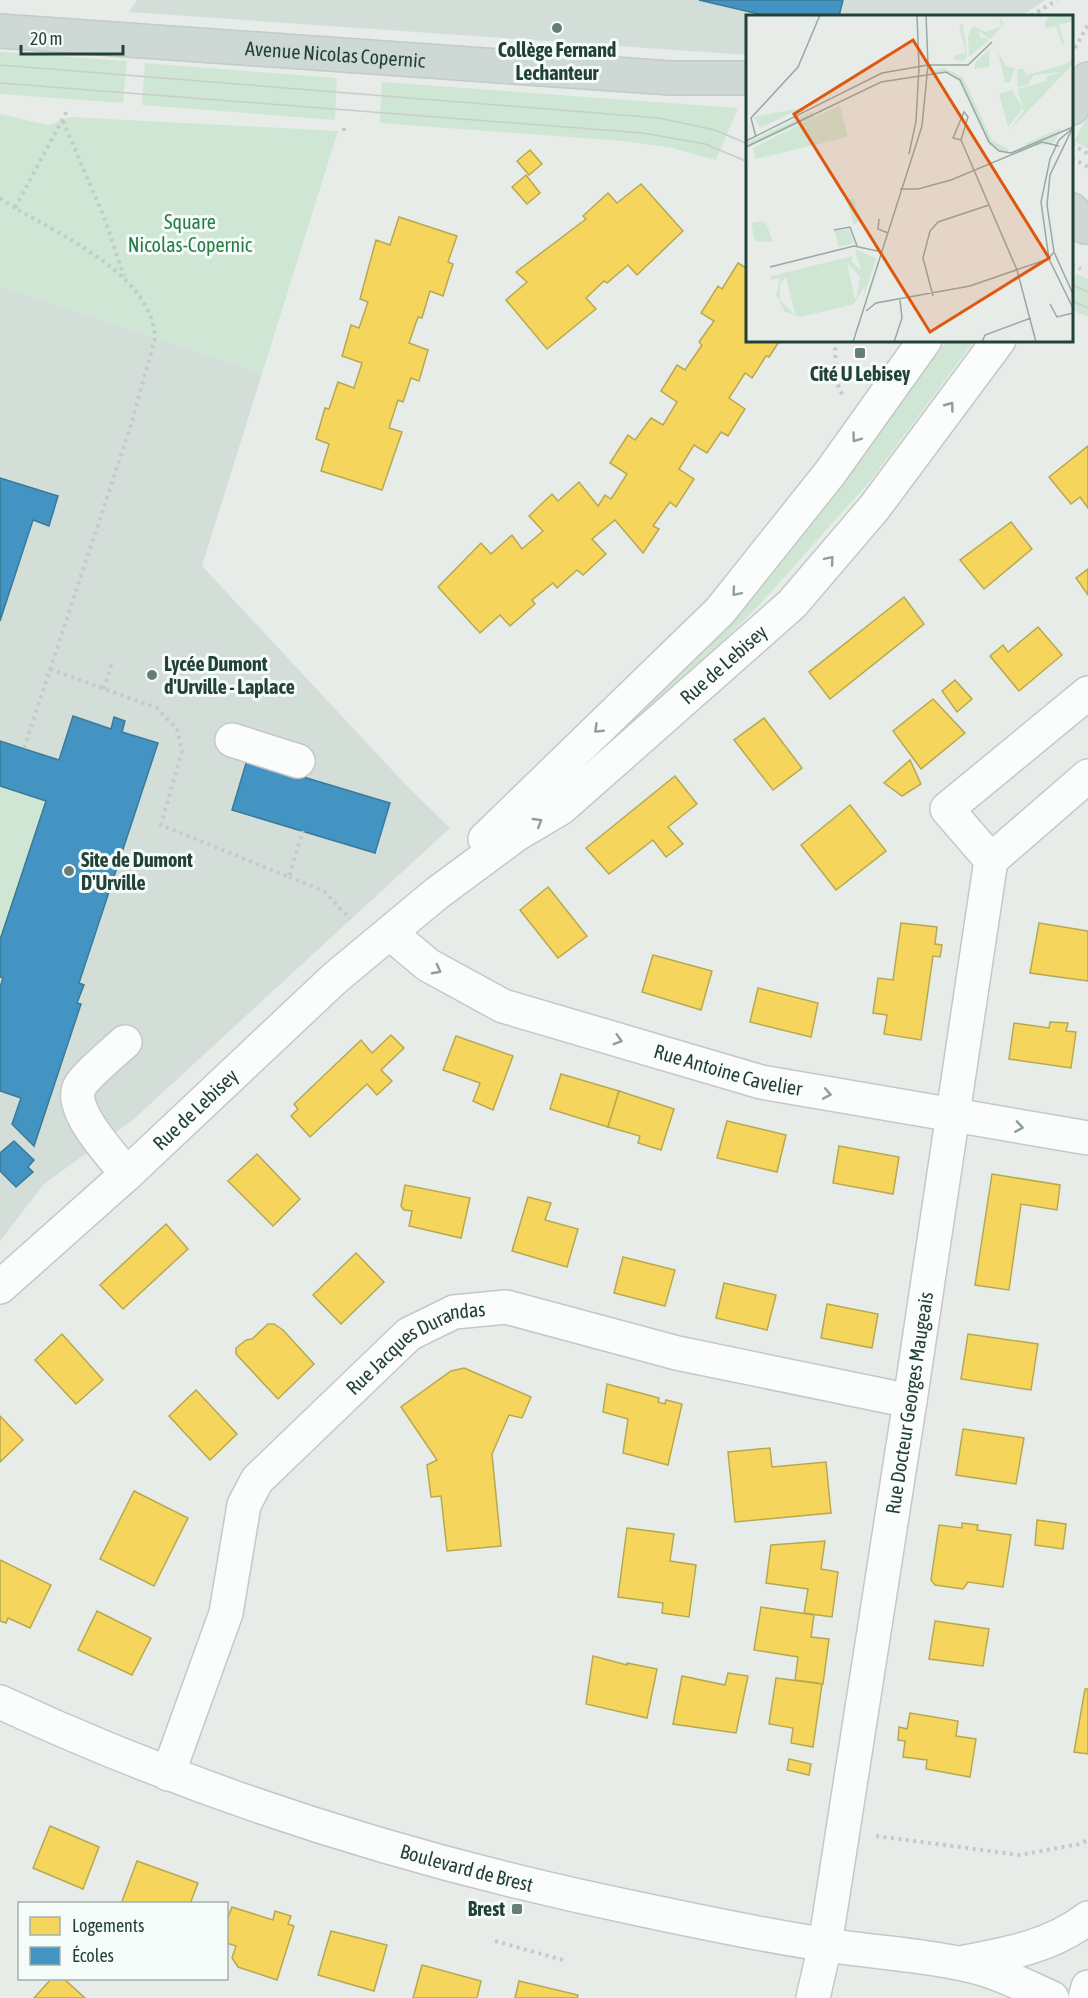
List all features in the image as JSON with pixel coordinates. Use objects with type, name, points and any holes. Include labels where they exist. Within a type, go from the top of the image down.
[{"type":"main road","name":"Avenue Nicolas Copernic","points":[[0,32],[670,78],[746,78]]},
{"type":"main road","name":"Avenue Nicolas Copernic","points":[[670,78],[708,88],[746,90]]},
{"type":"main road","points":[[1073,105],[1088,79]]},
{"type":"street","name":"Rue de Lebisey","points":[[391,934],[433,888],[720,611],[831,473],[924,342]]},
{"type":"street","name":"Rue de Lebisey","points":[[4,1274],[127,1174],[335,978],[454,881],[517,834],[561,808],[792,604],[874,508],[998,342]]},
{"type":"street","points":[[1088,693],[947,809],[991,860],[1088,776]]},
{"type":"street","points":[[232,740],[298,761]]},
{"type":"street","name":"Rue Docteur Georges Maugeais","points":[[813,1998],[825,1945],[954,1117],[991,860]]},
{"type":"street","name":"Rue Antoine Cavelier","points":[[391,934],[428,965],[503,1006],[761,1082],[954,1117],[1088,1138]]},
{"type":"street","points":[[125,1042],[79,1086],[77,1100],[97,1137],[127,1174]]},
{"type":"street","name":"Rue Jacques Durandas","points":[[168,1774],[226,1613],[244,1505],[257,1480],[409,1334],[454,1311],[506,1307],[677,1353],[910,1401]]},
{"type":"street","name":"Boulevard de Brest","points":[[0,1702],[75,1737],[168,1774],[307,1822],[450,1865],[642,1910],[825,1945],[984,1970],[1045,1996]]},
{"type":"street","points":[[955,1964],[1030,1948],[1080,1927]]},
{"type":"street","points":[[1085,1998],[1088,1987]]},
{"type":"path","points":[[1033,15],[1057,0]]},
{"type":"path","points":[[1073,50],[1088,25]]},
{"type":"path","points":[[15,208],[67,111]]},
{"type":"path","points":[[62,120],[104,217],[124,276]]},
{"type":"path","points":[[344,126],[344,131]]},
{"type":"path","points":[[1073,145],[1088,154]]},
{"type":"path","points":[[1073,159],[1088,167]]},
{"type":"path","points":[[0,198],[124,276],[148,306],[155,327],[155,339],[130,428],[24,748]]},
{"type":"path","points":[[1073,257],[1079,232]]},
{"type":"path","points":[[835,342],[836,381],[844,399]]},
{"type":"path","points":[[104,689],[112,662]]},
{"type":"path","points":[[50,669],[157,708],[177,729],[182,751],[161,825],[324,891],[350,919]]},
{"type":"path","points":[[289,877],[303,831]]},
{"type":"path","points":[[842,1832],[1020,1855],[1080,1844],[1088,1840]]},
{"type":"path","points":[[495,1941],[563,1960]]},
{"type":"shaded area","name":"Collège Fernand Lechanteur","points":[[137,0],[1046,0],[1023,15],[746,15],[746,55],[129,12]]},
{"type":"shaded area","name":"Lycée Dumont d'Urville - Laplace","points":[[0,287],[262,374],[202,566],[405,784],[450,828],[134,1119],[44,1184],[0,1241]]},
{"type":"green space","points":[[0,52],[127,61],[123,103],[0,94]]},
{"type":"green space","points":[[145,63],[337,78],[335,120],[142,105]]},
{"type":"green space","points":[[382,82],[738,108],[716,160],[672,148],[623,141],[380,123]]},
{"type":"green space","name":"Square Nicolas-Copernic","points":[[0,114],[48,125],[71,117],[338,131],[262,374],[0,287]]},
{"type":"green space","points":[[1088,116],[1088,149],[1074,141]]},
{"type":"green space","points":[[1076,274],[1088,279],[1088,317],[1073,310],[1073,278]]},
{"type":"green space","points":[[946,342],[973,342],[870,481],[763,601],[700,664],[642,714],[607,758],[564,769],[687,667],[853,466]]},
{"type":"green space","points":[[0,786],[46,801],[0,940]]},
{"type":"building: Logements","points":[[530,150],[542,164],[529,175],[517,161]]},
{"type":"building: Logements","points":[[526,175],[540,193],[527,204],[512,187]]},
{"type":"building: Logements","points":[[641,184],[683,231],[637,275],[628,265],[607,283],[604,281],[586,298],[596,309],[547,349],[506,300],[527,282],[516,272],[586,219],[583,216],[608,193],[617,203]]},
{"type":"building: Logements","points":[[399,217],[457,236],[448,262],[453,264],[443,296],[430,291],[422,318],[418,317],[409,343],[428,350],[419,381],[411,378],[403,402],[398,400],[389,428],[402,432],[382,490],[321,471],[329,444],[316,439],[325,408],[329,409],[338,382],[354,388],[362,363],[342,356],[351,325],[359,328],[368,302],[360,299],[376,240],[390,245]]},
{"type":"building: Logements","points":[[738,263],[746,268],[746,342],[779,342],[769,357],[766,356],[752,378],[745,373],[729,398],[745,409],[728,436],[721,432],[707,453],[694,445],[679,469],[694,479],[676,507],[670,502],[653,526],[659,529],[643,553],[615,520],[592,539],[606,554],[583,575],[577,570],[557,588],[553,583],[532,600],[535,604],[510,626],[500,615],[480,633],[438,587],[481,543],[491,554],[512,535],[522,549],[543,531],[529,516],[552,494],[558,501],[579,482],[598,506],[605,495],[611,499],[627,474],[610,463],[628,435],[635,440],[651,418],[663,425],[677,402],[661,391],[677,365],[685,370],[702,345],[699,342],[714,321],[701,313],[718,286],[722,289]]},
{"type":"building: Logements","points":[[1088,446],[1088,508],[1080,497],[1071,504],[1049,477]]},
{"type":"building: Logements","points":[[1011,522],[1032,549],[984,589],[960,560]]},
{"type":"building: Logements","points":[[1088,569],[1088,595],[1076,578]]},
{"type":"building: Logements","points":[[904,597],[924,624],[830,699],[809,672]]},
{"type":"building: Logements","points":[[1038,627],[1062,655],[1019,691],[990,656],[1003,645],[1008,652]]},
{"type":"building: Logements","points":[[955,680],[972,699],[957,712],[942,691]]},
{"type":"building: Logements","points":[[933,699],[965,733],[921,769],[893,731]]},
{"type":"building: Logements","points":[[764,718],[802,768],[773,790],[734,740]]},
{"type":"building: Logements","points":[[910,760],[921,784],[902,796],[884,783]]},
{"type":"building: Logements","points":[[675,776],[697,804],[668,827],[683,844],[666,857],[653,840],[609,874],[586,848]]},
{"type":"building: Logements","points":[[850,805],[886,851],[836,890],[801,845]]},
{"type":"building: Logements","points":[[548,887],[587,936],[558,958],[520,910]]},
{"type":"building: Logements","points":[[901,923],[937,927],[935,944],[942,945],[940,957],[933,956],[921,1040],[884,1034],[887,1015],[873,1013],[878,978],[893,980]]},
{"type":"building: Logements","points":[[1039,923],[1088,931],[1088,981],[1030,973]]},
{"type":"building: Logements","points":[[653,955],[712,971],[701,1010],[642,992]]},
{"type":"building: Logements","points":[[758,988],[818,1003],[811,1037],[750,1022]]},
{"type":"building: Logements","points":[[1050,1022],[1068,1023],[1066,1031],[1076,1032],[1071,1068],[1009,1059],[1014,1023],[1049,1028]]},
{"type":"building: Logements","points":[[391,1035],[404,1048],[381,1070],[392,1081],[377,1095],[367,1084],[310,1137],[291,1116],[298,1109],[294,1104],[361,1040],[372,1053]]},
{"type":"building: Logements","points":[[456,1036],[513,1056],[493,1110],[473,1101],[480,1083],[443,1070]]},
{"type":"building: Logements","points":[[561,1074],[619,1091],[608,1127],[550,1109]]},
{"type":"building: Logements","points":[[619,1091],[674,1109],[661,1150],[638,1143],[640,1136],[608,1127]]},
{"type":"building: Logements","points":[[727,1121],[786,1135],[777,1172],[717,1158]]},
{"type":"building: Logements","points":[[839,1146],[899,1157],[893,1194],[833,1183]]},
{"type":"building: Logements","points":[[257,1154],[300,1199],[273,1226],[228,1181]]},
{"type":"building: Logements","points":[[992,1174],[1060,1185],[1057,1210],[1021,1204],[1009,1290],[975,1285]]},
{"type":"building: Logements","points":[[405,1185],[470,1198],[461,1238],[409,1226],[412,1211],[404,1210],[401,1206]]},
{"type":"building: Logements","points":[[528,1197],[551,1203],[545,1220],[578,1229],[567,1267],[512,1251]]},
{"type":"building: Logements","points":[[166,1224],[188,1249],[123,1309],[100,1285]]},
{"type":"building: Logements","points":[[356,1253],[384,1282],[341,1324],[313,1295]]},
{"type":"building: Logements","points":[[623,1257],[675,1270],[665,1306],[614,1293]]},
{"type":"building: Logements","points":[[724,1283],[776,1295],[767,1330],[716,1318]]},
{"type":"building: Logements","points":[[827,1304],[878,1314],[872,1348],[821,1338]]},
{"type":"building: Logements","points":[[268,1324],[274,1324],[283,1330],[314,1364],[278,1399],[236,1354],[236,1348],[246,1340],[252,1339]]},
{"type":"building: Logements","points":[[62,1334],[103,1380],[76,1404],[35,1360]]},
{"type":"building: Logements","points":[[968,1334],[1038,1344],[1031,1390],[961,1379]]},
{"type":"building: Logements","points":[[464,1368],[531,1397],[522,1418],[509,1415],[492,1454],[501,1546],[447,1551],[441,1496],[431,1497],[427,1465],[437,1460],[401,1407],[451,1371]]},
{"type":"building: Logements","points":[[607,1384],[659,1398],[658,1402],[665,1404],[666,1400],[682,1404],[668,1465],[623,1453],[628,1419],[603,1412]]},
{"type":"building: Logements","points":[[196,1390],[237,1434],[210,1460],[169,1416]]},
{"type":"building: Logements","points":[[0,1416],[23,1440],[0,1462]]},
{"type":"building: Logements","points":[[963,1429],[1024,1438],[1016,1484],[956,1475]]},
{"type":"building: Logements","points":[[770,1448],[772,1467],[826,1462],[831,1513],[735,1522],[728,1452]]},
{"type":"building: Logements","points":[[134,1491],[188,1518],[154,1586],[100,1559]]},
{"type":"building: Logements","points":[[1037,1520],[1066,1524],[1063,1549],[1035,1545]]},
{"type":"building: Logements","points":[[962,1523],[978,1525],[977,1530],[1011,1535],[1003,1587],[968,1582],[963,1589],[935,1585],[931,1580],[939,1525],[962,1528]]},
{"type":"building: Logements","points":[[627,1528],[674,1534],[670,1561],[696,1565],[689,1617],[662,1613],[663,1603],[618,1597]]},
{"type":"building: Logements","points":[[825,1541],[821,1569],[838,1572],[832,1617],[804,1613],[808,1589],[766,1583],[771,1545]]},
{"type":"building: Logements","points":[[0,1560],[51,1585],[30,1628],[8,1618],[6,1623],[0,1621]]},
{"type":"building: Logements","points":[[761,1607],[814,1615],[811,1637],[829,1639],[823,1684],[795,1680],[798,1657],[754,1650]]},
{"type":"building: Logements","points":[[97,1611],[151,1638],[132,1675],[78,1650]]},
{"type":"building: Logements","points":[[935,1621],[989,1629],[983,1666],[929,1659]]},
{"type":"building: Logements","points":[[593,1656],[627,1665],[627,1663],[657,1669],[647,1718],[586,1704]]},
{"type":"building: Logements","points":[[728,1673],[748,1676],[736,1733],[673,1724],[682,1676],[725,1685]]},
{"type":"building: Logements","points":[[776,1678],[822,1684],[813,1747],[791,1743],[793,1728],[769,1724]]},
{"type":"building: Logements","points":[[1085,1689],[1088,1689],[1088,1754],[1074,1752]]},
{"type":"building: Logements","points":[[910,1713],[958,1721],[956,1736],[976,1739],[970,1777],[926,1769],[927,1760],[903,1757],[905,1741],[898,1740],[899,1727],[907,1729]]},
{"type":"building: Logements","points":[[789,1759],[811,1764],[809,1775],[787,1770]]},
{"type":"building: Logements","points":[[50,1826],[99,1847],[83,1889],[33,1868]]},
{"type":"building: Logements","points":[[137,1861],[198,1883],[191,1902],[122,1902]]},
{"type":"building: Logements","points":[[232,1907],[273,1920],[275,1911],[291,1916],[288,1924],[294,1926],[277,1980],[238,1967],[232,1958],[236,1946],[228,1944],[228,1917]]},
{"type":"building: Logements","points":[[331,1931],[387,1945],[374,1991],[318,1975]]},
{"type":"building: Logements","points":[[422,1965],[481,1981],[477,1998],[413,1998]]},
{"type":"building: Logements","points":[[50,1980],[65,1980],[85,1998],[34,1998]]},
{"type":"building: Logements","points":[[519,1981],[578,1995],[577,1998],[515,1998]]},
{"type":"building: Écoles","points":[[699,0],[843,0],[839,15],[763,15]]},
{"type":"building: Écoles","points":[[0,478],[58,496],[49,526],[33,520],[0,621]]},
{"type":"building: Écoles","name":"Site de Dumont D'Urville","points":[[73,716],[111,729],[114,717],[125,721],[122,732],[158,743],[79,983],[84,985],[77,1003],[81,1004],[34,1146],[12,1124],[21,1098],[0,1091],[0,987],[3,978],[0,977],[0,940],[46,801],[0,786],[0,741],[59,760]]},
{"type":"building: Écoles","points":[[247,760],[390,803],[375,853],[232,810]]},
{"type":"building: Écoles","points":[[14,1141],[34,1160],[28,1167],[33,1172],[16,1187],[0,1171],[0,1153]]},
{"type":"tram line","points":[[0,65],[659,118],[715,130],[746,143]]},
{"type":"tram line","points":[[0,83],[643,133],[705,144],[746,161]]},
{"type":"tram line","points":[[1073,285],[1088,292]]},
{"type":"tram line","points":[[1073,301],[1088,308]]},
{"type":"place","name":"Collège Fernand Lechanteur","points":[[557,28]]},
{"type":"place","name":"Cité U Lebisey","points":[[860,353]]},
{"type":"place","name":"Lycée Dumont d'Urville - Laplace","points":[[152,675]]},
{"type":"place","name":"Site de Dumont D'Urville","points":[[69,871]]},
{"type":"place","name":"Brest","points":[[517,1909]]}]
